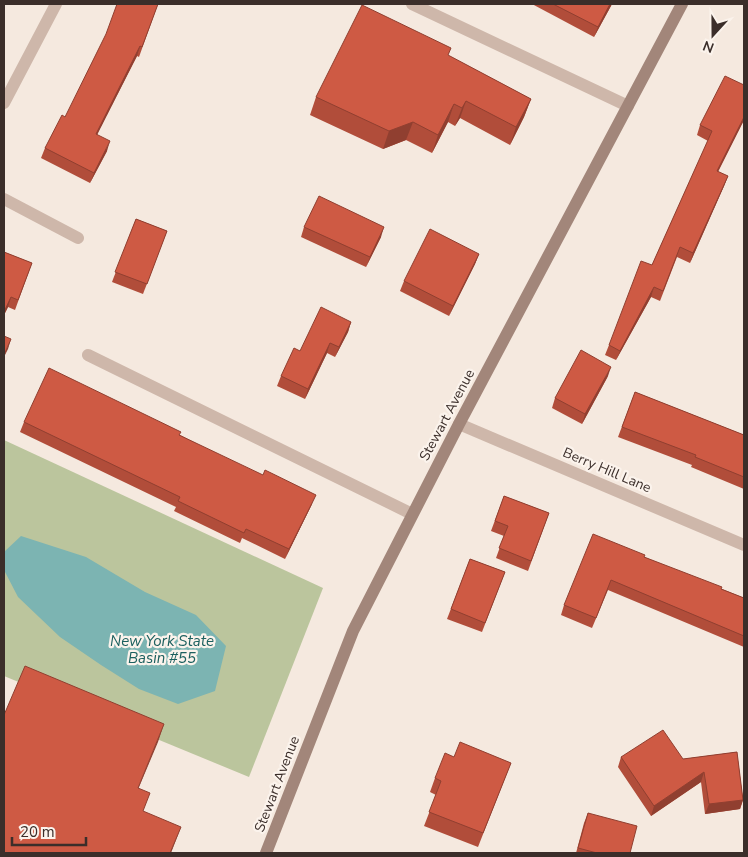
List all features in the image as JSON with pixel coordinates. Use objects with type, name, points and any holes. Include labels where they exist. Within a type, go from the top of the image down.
[{"type":"main road","name":"Stewart Avenue","points":[[266,853],[353,631],[459,424],[682,4]]},
{"type":"street","points":[[4,103],[56,4]]},
{"type":"street","points":[[412,4],[628,106]]},
{"type":"street","points":[[4,199],[78,238]]},
{"type":"street","points":[[88,355],[412,514]]},
{"type":"street","name":"Berry Hill Lane","points":[[459,424],[744,544]]},
{"type":"green space","points":[[4,440],[323,588],[249,777],[4,676]]},
{"type":"water","name":"New York State Basin #55","points":[[21,536],[86,557],[145,592],[196,615],[226,646],[215,691],[178,704],[139,689],[60,637],[18,597],[4,570],[4,552]]},
{"type":"building","points":[[117,4],[158,4],[142,47],[140,46],[96,134],[110,141],[94,173],[45,148],[62,115],[65,117],[106,34]]},
{"type":"building","points":[[553,4],[610,4],[598,27]]},
{"type":"building","points":[[362,5],[451,48],[448,55],[531,99],[516,127],[466,101],[462,108],[454,104],[438,135],[413,122],[389,131],[316,97]]},
{"type":"building","points":[[725,76],[744,85],[744,117],[717,171],[728,176],[693,253],[680,247],[663,291],[654,287],[620,351],[609,345],[641,261],[652,265],[712,131],[700,125]]},
{"type":"building","points":[[319,196],[384,227],[370,257],[304,227]]},
{"type":"building","points":[[136,219],[167,231],[147,284],[115,272]]},
{"type":"building","points":[[430,229],[479,254],[453,306],[404,281]]},
{"type":"building","points":[[4,252],[32,263],[18,300],[11,297],[4,312]]},
{"type":"building","points":[[321,307],[351,322],[339,347],[330,343],[308,389],[281,376],[294,348],[300,351]]},
{"type":"building","points":[[4,336],[11,339],[4,355]]},
{"type":"building","points":[[581,350],[611,367],[585,414],[555,398]]},
{"type":"building","points":[[49,368],[181,432],[179,435],[263,475],[265,470],[316,495],[289,549],[246,529],[244,533],[178,501],[180,497],[24,422]]},
{"type":"building","points":[[635,392],[744,435],[744,477],[695,457],[696,455],[622,427]]},
{"type":"building","points":[[504,496],[549,513],[531,561],[499,548],[508,526],[495,521]]},
{"type":"building","points":[[593,534],[645,555],[644,557],[722,587],[721,589],[744,598],[744,636],[611,580],[596,618],[564,605]]},
{"type":"building","points":[[470,559],[505,572],[485,623],[451,609]]},
{"type":"building","points":[[25,666],[164,724],[138,788],[150,793],[143,811],[181,827],[170,853],[4,853],[4,715]]},
{"type":"building","points":[[663,730],[683,759],[737,752],[743,800],[709,804],[704,772],[654,806],[621,757]]},
{"type":"building","points":[[460,742],[511,763],[483,833],[429,812],[441,781],[435,778],[445,753],[454,757]]},
{"type":"building","points":[[588,813],[637,826],[630,853],[597,853],[578,848]]}]
